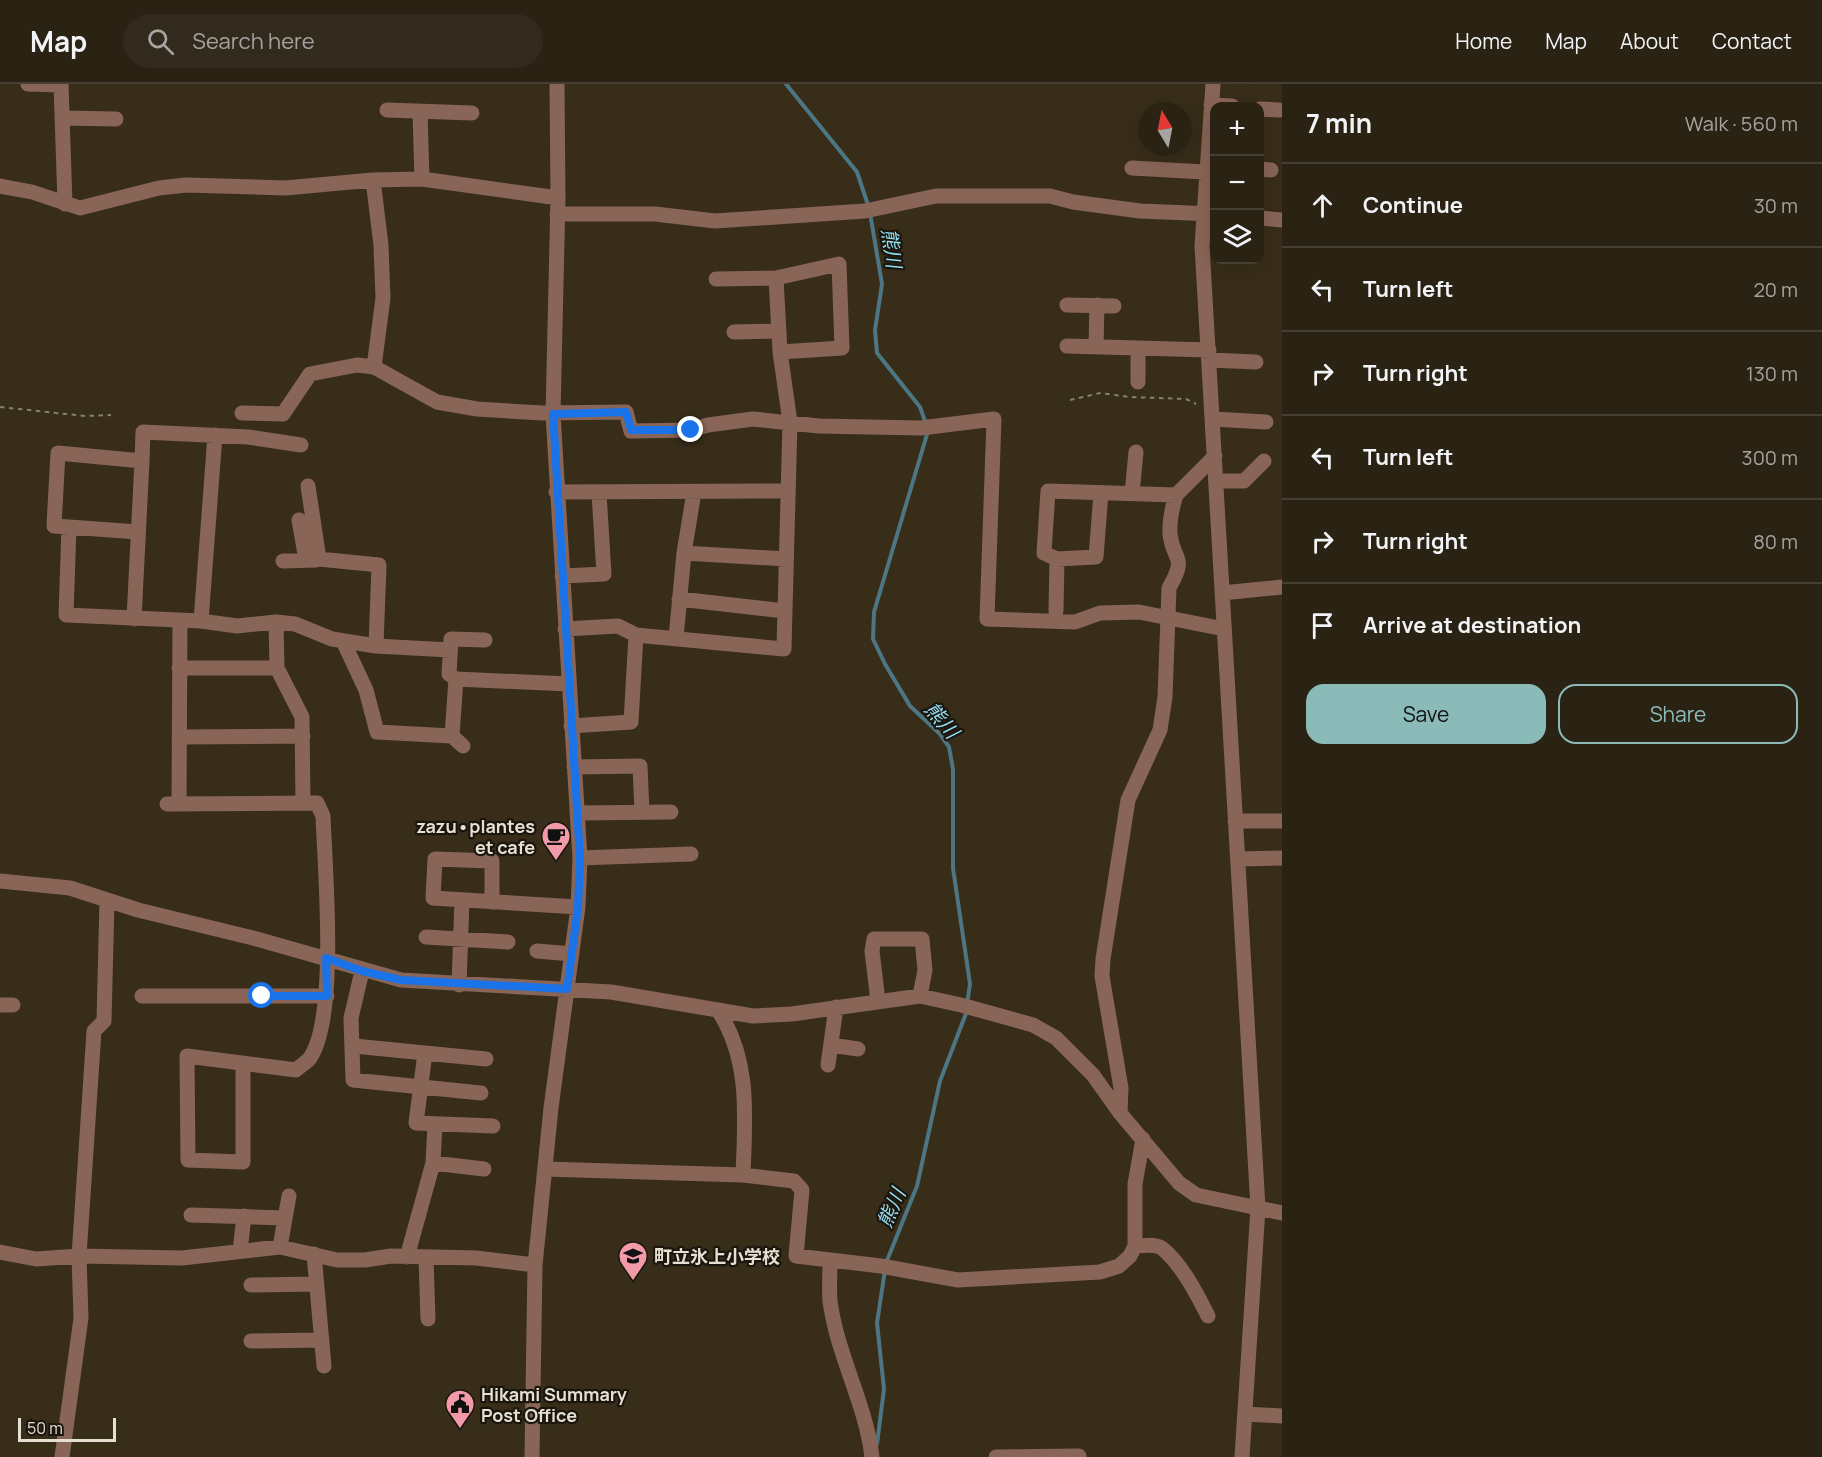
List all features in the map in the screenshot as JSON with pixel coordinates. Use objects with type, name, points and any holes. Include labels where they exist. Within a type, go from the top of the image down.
[{"type":"street","points":[[28,84],[60,85],[65,204]]},
{"type":"street","points":[[532,1457],[535,1265],[578,907],[580,858],[553,414],[558,198],[557,84]]},
{"type":"street","points":[[1211,102],[1213,84]]},
{"type":"street","points":[[1264,108],[1280,110]]},
{"type":"street","points":[[387,110],[472,113]]},
{"type":"street","points":[[420,112],[422,179]]},
{"type":"street","points":[[62,118],[116,118]]},
{"type":"street","points":[[1210,136],[1209,214],[1202,246],[1258,1208],[1242,1457]]},
{"type":"street","points":[[1132,168],[1209,167]]},
{"type":"street","points":[[0,186],[32,192],[80,208],[159,188],[186,185],[285,188],[373,180],[422,179],[558,198]]},
{"type":"street","points":[[373,180],[383,298],[374,367]]},
{"type":"street","points":[[557,214],[655,214],[715,221],[870,211],[936,196],[1050,196],[1073,202],[1140,212],[1209,214]]},
{"type":"street","points":[[1264,218],[1282,220]]},
{"type":"street","points":[[716,279],[776,278],[839,264],[842,348],[780,352]]},
{"type":"street","points":[[565,629],[618,626],[636,635],[784,649],[790,422],[780,352],[776,278]]},
{"type":"street","points":[[1067,305],[1114,306]]},
{"type":"street","points":[[1096,346],[1097,305]]},
{"type":"street","points":[[734,332],[779,331]]},
{"type":"street","points":[[1067,346],[1138,348],[1256,362]]},
{"type":"street","points":[[1138,348],[1138,382]]},
{"type":"street","points":[[242,413],[283,414],[310,374],[357,365],[374,367],[437,402],[477,409],[553,414],[626,412],[631,430],[691,430],[708,424],[753,419],[819,426],[926,428],[994,419],[987,619],[1075,622],[1100,614],[1139,612],[1224,629]]},
{"type":"street","points":[[1212,415],[1266,422]]},
{"type":"street","points":[[134,619],[143,432],[248,436],[301,445]]},
{"type":"street","points":[[201,621],[215,435]]},
{"type":"street","points":[[1132,494],[1136,452]]},
{"type":"street","points":[[138,532],[54,526],[58,453],[142,461]]},
{"type":"street","points":[[1120,1113],[1122,1088],[1102,976],[1103,959],[1128,800],[1160,730],[1165,698],[1169,588],[1178,573],[1179,556],[1170,536],[1176,495],[1215,456]]},
{"type":"street","points":[[1216,480],[1244,481],[1264,462]]},
{"type":"street","points":[[308,486],[312,560]]},
{"type":"street","points":[[556,492],[788,491]]},
{"type":"street","points":[[1101,493],[1096,557],[1057,559],[1044,553],[1048,491],[1176,495]]},
{"type":"street","points":[[675,638],[684,553],[694,492]]},
{"type":"street","points":[[562,576],[604,574],[599,493]]},
{"type":"street","points":[[299,520],[312,560]]},
{"type":"street","points":[[69,527],[66,615],[201,621],[237,626],[276,622],[295,624],[342,641],[376,646],[450,650]]},
{"type":"street","points":[[684,553],[786,559]]},
{"type":"street","points":[[1056,611],[1057,559]]},
{"type":"street","points":[[283,561],[312,560],[379,565],[376,646]]},
{"type":"street","points":[[1222,593],[1282,587]]},
{"type":"street","points":[[679,599],[785,611]]},
{"type":"street","points":[[180,621],[179,737],[173,804],[317,803],[323,816],[327,996],[319,1034],[309,1058],[296,1070],[243,1063],[187,1056],[188,1160],[243,1162],[243,1063]]},
{"type":"street","points":[[276,622],[277,668],[302,717],[303,803]]},
{"type":"street","points":[[571,726],[631,722],[636,635]]},
{"type":"street","points":[[485,640],[451,639],[449,674],[456,679],[569,684]]},
{"type":"street","points":[[342,641],[366,690],[377,732],[458,741],[456,679]]},
{"type":"street","points":[[179,668],[277,668]]},
{"type":"street","points":[[179,737],[303,736]]},
{"type":"street","points":[[574,767],[640,766],[642,812]]},
{"type":"street","points":[[577,813],[671,812]]},
{"type":"street","points":[[1235,821],[1282,821]]},
{"type":"street","points":[[580,858],[691,854]]},
{"type":"street","points":[[492,902],[492,861],[435,858],[433,898],[492,902],[578,907]]},
{"type":"street","points":[[1238,859],[1282,858]]},
{"type":"street","points":[[0,881],[70,888],[106,900],[401,980],[611,992],[753,1016],[920,996],[967,1007],[1033,1025],[1056,1038],[1093,1075],[1120,1113],[1179,1183],[1196,1195],[1282,1213]]},
{"type":"street","points":[[62,1457],[81,1318],[79,1256],[89,1137],[94,1031],[104,1020],[106,900]]},
{"type":"street","points":[[459,985],[462,900]]},
{"type":"street","points":[[426,937],[508,942]]},
{"type":"street","points":[[878,1001],[872,951],[874,939],[922,939],[925,970],[920,996]]},
{"type":"street","points":[[537,951],[572,954]]},
{"type":"street","points":[[362,971],[351,1018],[354,1046],[353,1080],[481,1093]]},
{"type":"street","points":[[142,996],[327,996]]},
{"type":"street","points":[[828,1065],[836,1007]]},
{"type":"street","points":[[718,1010],[738,1050],[743,1071],[745,1095],[743,1175]]},
{"type":"street","points":[[831,1045],[858,1049]]},
{"type":"street","points":[[354,1046],[486,1059]]},
{"type":"street","points":[[425,1053],[416,1123],[493,1126]]},
{"type":"street","points":[[407,1257],[433,1164],[435,1124]]},
{"type":"street","points":[[545,1169],[743,1175],[794,1181],[802,1190],[796,1256],[886,1267],[958,1280],[1100,1272],[1119,1266],[1130,1256],[1135,1246],[1135,1184],[1143,1139]]},
{"type":"street","points":[[433,1164],[484,1169]]},
{"type":"street","points":[[280,1247],[289,1196]]},
{"type":"street","points":[[191,1215],[285,1218]]},
{"type":"street","points":[[240,1251],[244,1216]]},
{"type":"street","points":[[1135,1246],[1152,1245],[1162,1248],[1193,1286],[1208,1316]]},
{"type":"street","points":[[0,1252],[36,1259],[79,1256],[182,1258],[280,1247],[337,1260],[407,1257],[476,1258],[535,1265]]},
{"type":"street","points":[[314,1254],[324,1366]]},
{"type":"street","points":[[426,1258],[428,1319]]},
{"type":"street","points":[[830,1260],[830,1301],[853,1384],[868,1426],[872,1457]]},
{"type":"street","points":[[251,1285],[316,1284]]},
{"type":"street","points":[[251,1341],[322,1340]]},
{"type":"street","points":[[1245,1414],[1282,1416]]},
{"type":"street","points":[[996,1457],[1079,1456]]},
{"type":"path","points":[[1070,400],[1100,393],[1130,397],[1186,399],[1212,415]]},
{"type":"path","points":[[0,407],[85,416],[111,415]]},
{"type":"waterway","name":"熊川","points":[[786,84],[857,172],[868,205]]},
{"type":"waterway","name":"熊川","points":[[870,213],[882,284],[875,330],[877,353],[920,407],[926,424]]},
{"type":"waterway","name":"熊川","points":[[928,431],[874,612],[873,639],[910,706],[940,734],[949,747],[953,769],[953,868],[970,984],[967,1004]]},
{"type":"waterway","name":"熊川","points":[[886,1263],[917,1186],[940,1081],[967,1011]]},
{"type":"waterway","name":"熊川","points":[[877,1444],[884,1389],[877,1323],[885,1270]]},
{"type":"place","name":"zazu•plantes et cafe","points":[[556,862]]},
{"type":"place","name":"町立氷上小学校","points":[[633,1282]]},
{"type":"place","name":"Hikami Summary Post Office","points":[[460,1430]]},
{"type":"route","points":[[262,996],[327,996],[326,958],[362,971],[401,980],[459,985],[567,989],[578,907],[580,858],[553,414],[626,412],[631,430],[691,430]]}]
